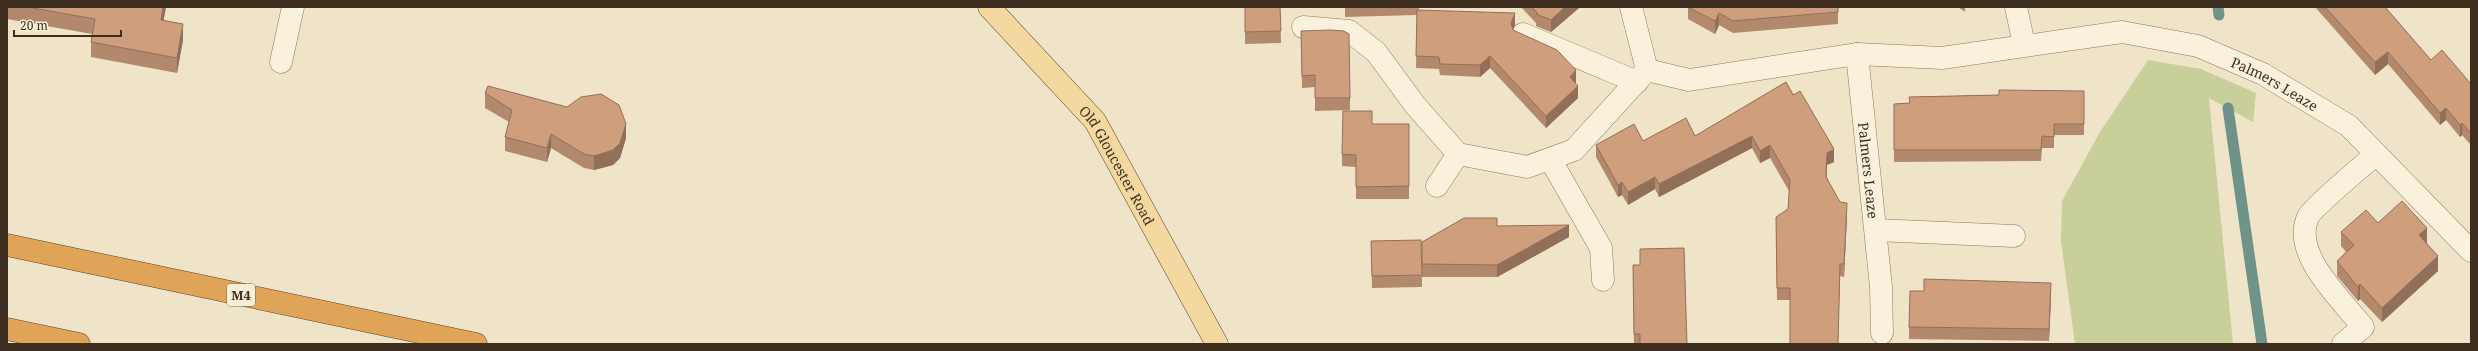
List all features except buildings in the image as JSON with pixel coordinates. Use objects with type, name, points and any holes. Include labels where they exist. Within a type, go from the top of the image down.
[{"type":"highway","name":"M4","points":[[7,245],[476,344]]},
{"type":"highway","points":[[7,329],[79,344]]},
{"type":"main road","name":"Old Gloucester Road","points":[[989,7],[1095,121],[1217,344]]},
{"type":"street","points":[[281,62],[293,7]]},
{"type":"street","points":[[1303,28],[1349,31],[1376,52],[1415,105],[1458,154],[1527,168],[1574,150],[1642,76],[1631,7]]},
{"type":"street","points":[[2016,7],[2024,45]]},
{"type":"street","name":"Palmers Leaze","points":[[1523,34],[1642,76],[1689,80],[1857,54],[1942,58],[2122,32],[2198,46],[2263,74],[2349,126],[2471,251]]},
{"type":"street","name":"Palmers Leaze","points":[[1857,54],[1876,230],[1881,287],[1882,333]]},
{"type":"street","points":[[1437,186],[1458,154]]},
{"type":"street","points":[[2343,344],[2363,327],[2313,264],[2306,250],[2305,232],[2308,216],[2376,154]]},
{"type":"street","points":[[1550,159],[1601,248],[1603,280]]},
{"type":"street","points":[[1876,230],[2014,236]]},
{"type":"green space","points":[[2148,60],[2201,69],[2256,93],[2253,122],[2209,98],[2233,344],[2075,344],[2061,241],[2062,201],[2100,132]]},
{"type":"waterway","points":[[2218,7],[2219,15]]},
{"type":"waterway","points":[[2228,108],[2262,344]]}]
